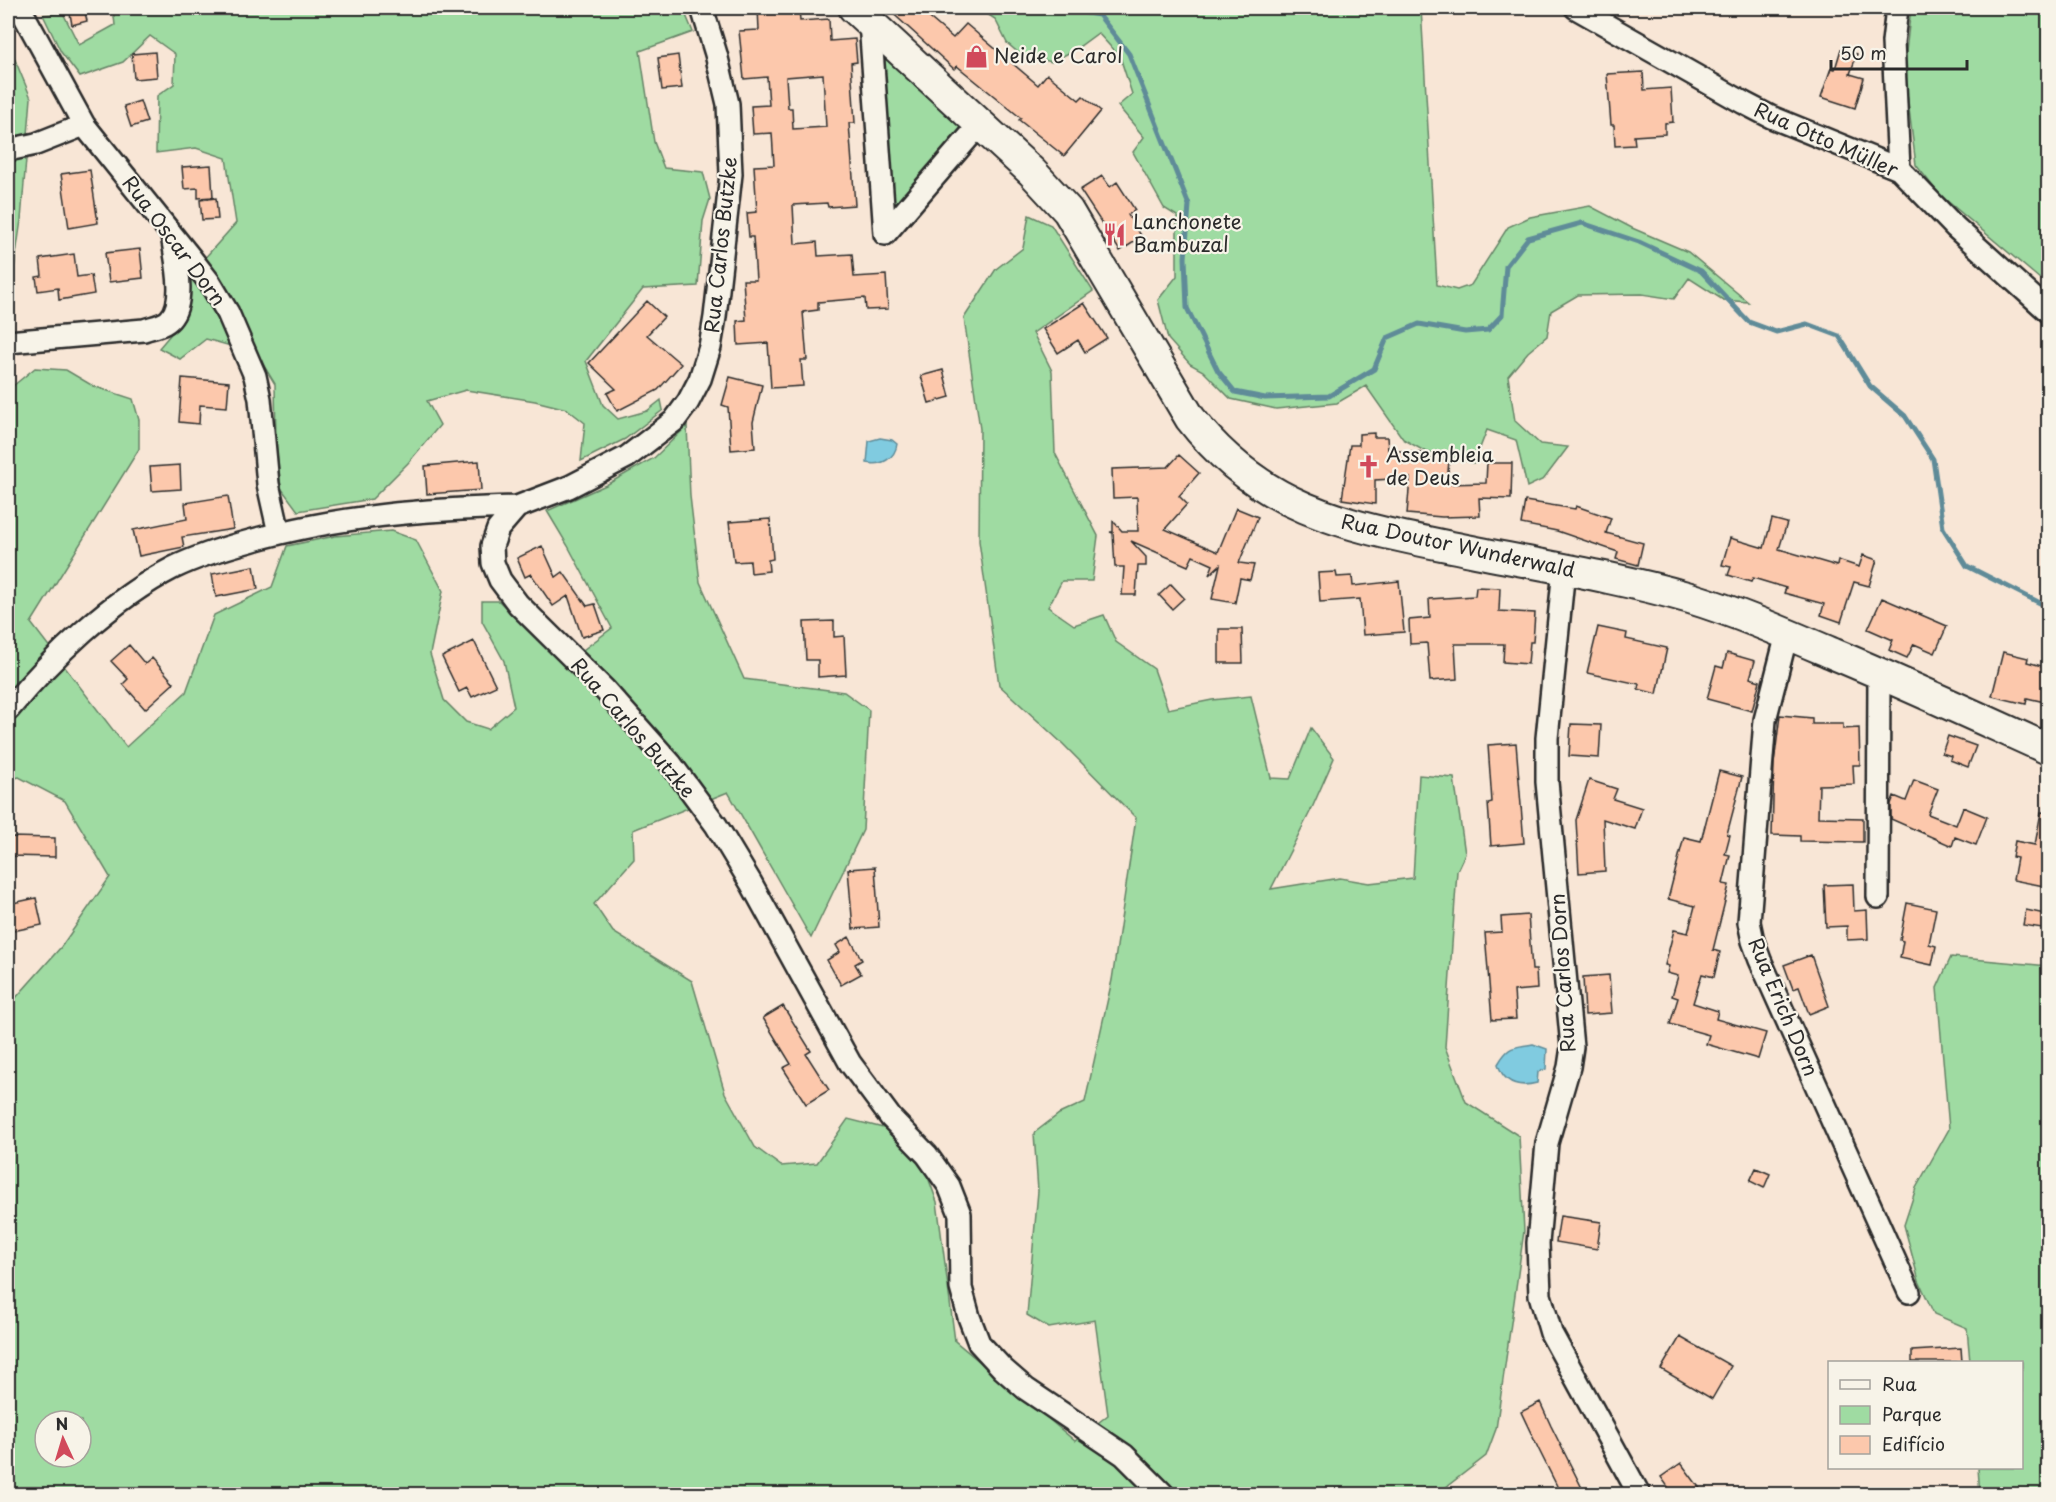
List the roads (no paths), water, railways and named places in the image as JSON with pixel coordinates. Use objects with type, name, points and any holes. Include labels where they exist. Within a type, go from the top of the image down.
[{"type":"street","name":"Rua Oscar Dorn","points":[[20,8],[84,125],[210,283],[243,343],[255,376],[260,399],[268,484],[279,532]]},
{"type":"street","name":"Rua Carlos Butzke","points":[[702,8],[728,104],[731,174],[710,347],[700,378],[688,402],[674,421],[627,457],[569,487],[517,507],[498,529],[492,546],[493,563],[500,580],[518,604],[603,689],[670,764],[716,825],[751,883],[850,1063],[891,1118],[927,1155],[949,1186],[960,1214],[961,1288],[979,1343],[1026,1389],[1124,1455],[1163,1494]]},
{"type":"street","name":"Rua Otto Müller","points":[[1576,8],[1771,117],[1899,169],[1955,226],[2049,311]]},
{"type":"street","points":[[1897,8],[1893,42],[1899,169]]},
{"type":"street","points":[[862,15],[885,234],[981,123]]},
{"type":"street","name":"Rua Doutor Wunderwald","points":[[862,15],[981,123],[1039,179],[1068,211],[1190,418],[1208,441],[1234,466],[1287,500],[1334,520],[1373,531],[1564,569],[1690,598],[1787,634],[2049,749]]},
{"type":"street","points":[[8,150],[36,144],[84,125]]},
{"type":"street","points":[[8,342],[144,330],[170,319],[177,307],[179,295],[172,234]]},
{"type":"street","points":[[8,710],[28,686],[91,625],[140,589],[173,569],[212,551],[279,532],[335,521],[453,508],[517,507]]},
{"type":"street","name":"Rua Carlos Dorn","points":[[1564,569],[1548,738],[1547,782],[1572,1047],[1569,1067],[1547,1143],[1538,1243],[1540,1295],[1551,1334],[1639,1494]]},
{"type":"street","name":"Rua Erich Dorn","points":[[1787,634],[1765,720],[1749,922],[1760,960],[1909,1292]]},
{"type":"street","points":[[1878,897],[1879,673]]},
{"type":"water","points":[[880,438],[892,440],[897,444],[896,449],[882,462],[867,463],[869,441]]},
{"type":"water","points":[[1533,1044],[1547,1049],[1546,1069],[1538,1072],[1537,1083],[1524,1085],[1508,1080],[1498,1064],[1505,1053],[1512,1048]]},
{"type":"waterway","points":[[1057,8],[1099,15],[1129,54],[1189,205],[1185,258],[1187,308],[1218,371],[1235,392],[1265,398],[1329,396],[1374,369],[1387,338],[1419,324],[1465,332],[1488,330],[1502,315],[1506,266],[1528,238],[1582,223],[1639,242],[1701,271],[1749,322],[1776,332],[1807,324],[1839,336],[1870,386],[1905,416],[1933,459],[1943,528],[1967,566],[2048,607]]},
{"type":"place","name":"Neide e Carol","points":[[976,56]]},
{"type":"place","name":"Lanchonete Bambuzal","points":[[1115,234]]},
{"type":"place","name":"Assembleia de Deus","points":[[1368,467]]}]
